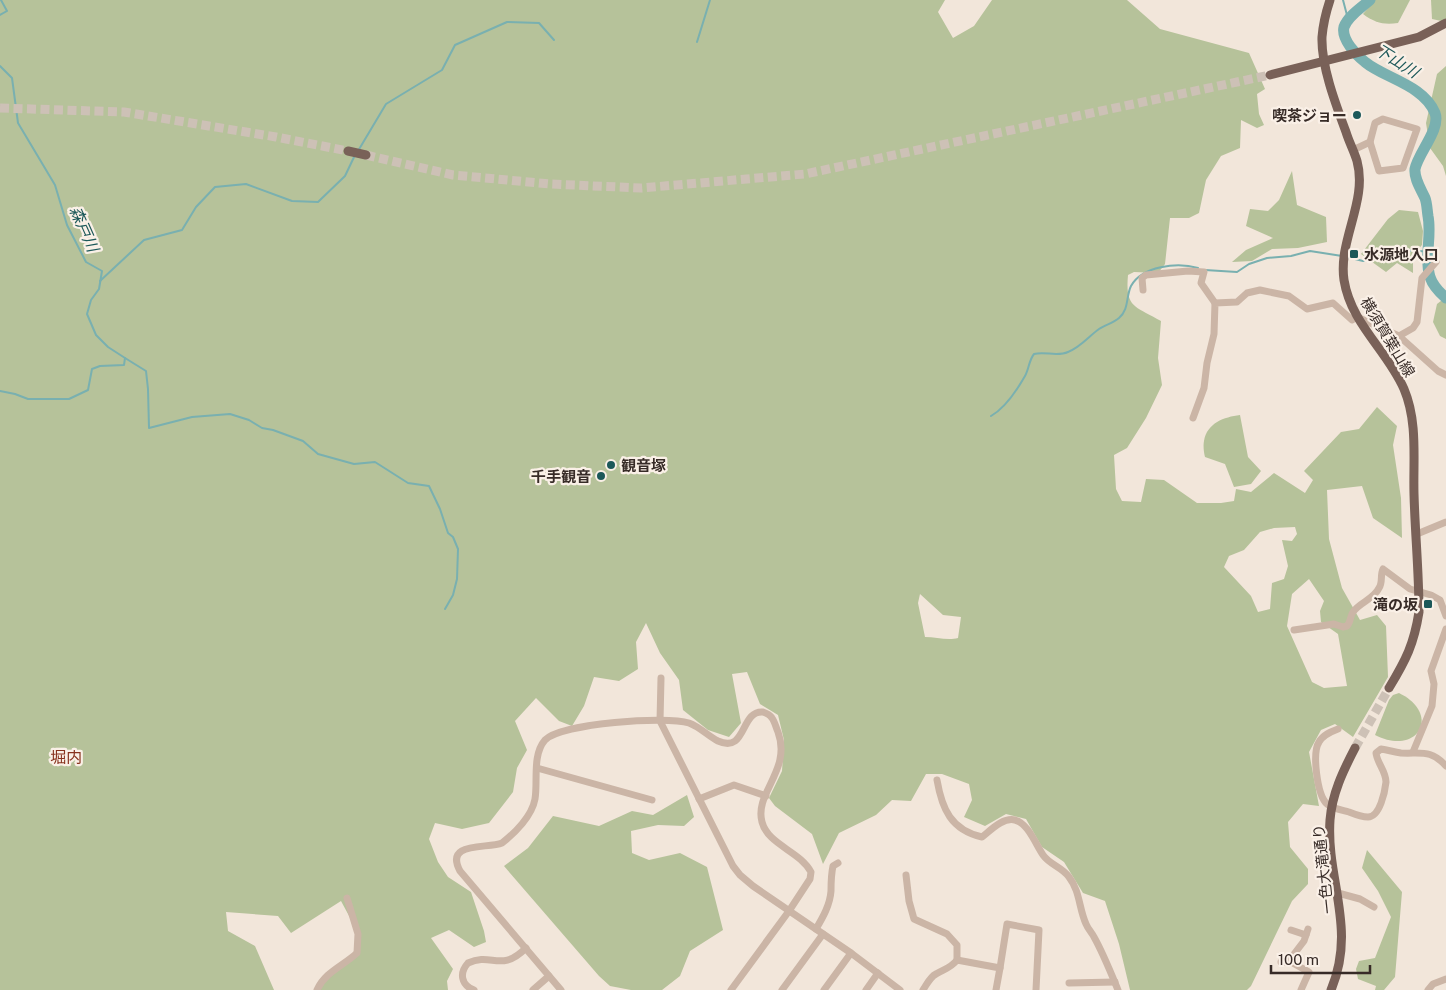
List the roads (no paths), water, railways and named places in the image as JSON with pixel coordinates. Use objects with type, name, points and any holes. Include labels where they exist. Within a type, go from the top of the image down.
[{"type":"main road","name":"横須賀葉山線","points":[[1330,0],[1325,15],[1322,38],[1324,60],[1327,76],[1357,162],[1358,189],[1344,262],[1344,280],[1357,317],[1396,374],[1404,390],[1413,428],[1419,612],[1413,642],[1403,665],[1389,688]]},
{"type":"main road","points":[[1270,75],[1419,37],[1446,22]]},
{"type":"main road","points":[[348,151],[366,155]]},
{"type":"main road","name":"一色大滝通り","points":[[1331,990],[1338,971],[1342,945],[1342,921],[1330,836],[1332,807],[1336,789],[1355,748]]},
{"type":"street","points":[[1383,119],[1417,129],[1403,168],[1379,171],[1370,142],[1375,123],[1383,119]]},
{"type":"street","points":[[1353,150],[1370,142]]},
{"type":"street","points":[[1399,336],[1413,328],[1417,322],[1422,278],[1436,262]]},
{"type":"street","points":[[1143,290],[1142,278],[1146,275],[1188,271],[1204,272],[1201,283],[1215,303],[1214,334],[1204,388],[1193,418]]},
{"type":"street","points":[[1215,303],[1237,302],[1247,293],[1260,290],[1289,296],[1307,309],[1333,303],[1352,320],[1357,317],[1399,336],[1431,366],[1446,375]]},
{"type":"street","points":[[1417,534],[1446,522]]},
{"type":"street","points":[[1294,630],[1307,630],[1334,624],[1342,627],[1347,626],[1350,623],[1352,614],[1360,604],[1377,592],[1381,585],[1381,572],[1383,569],[1410,590],[1432,595],[1440,600],[1446,616]]},
{"type":"street","points":[[1413,752],[1432,706],[1434,684],[1431,671],[1446,629]]},
{"type":"street","points":[[661,678],[660,721],[726,855],[740,875],[900,990]]},
{"type":"street","points":[[561,990],[460,871],[457,860],[459,853],[464,849],[495,846],[502,843],[530,813],[535,798],[538,755],[546,739],[556,734],[603,723],[660,721],[694,725],[719,741],[733,743],[737,740],[749,718],[755,713],[762,712],[772,718],[782,748],[779,764],[761,810],[761,820],[769,835],[807,864],[812,872],[810,879],[789,910],[731,990]]},
{"type":"street","points":[[1338,729],[1324,736],[1319,741],[1314,757],[1319,788],[1326,803],[1332,807],[1366,817],[1375,814],[1386,784],[1386,777],[1376,753],[1381,749],[1398,753],[1423,752],[1432,755],[1446,766]]},
{"type":"street","points":[[537,768],[652,800]]},
{"type":"street","points":[[937,780],[946,814],[964,831],[982,837],[989,843]]},
{"type":"street","points":[[699,799],[734,785],[766,796]]},
{"type":"street","points":[[982,837],[1003,821],[1010,819],[1017,820],[1025,826],[1045,858],[1063,870],[1073,883],[1079,896],[1086,924],[1095,938],[1118,990]]},
{"type":"street","points":[[816,928],[828,907],[833,866],[838,863]]},
{"type":"street","points":[[906,875],[909,901],[914,919],[947,934],[958,945],[957,960],[953,966],[935,974],[927,982],[923,990]]},
{"type":"street","points":[[1338,893],[1360,899],[1374,907]]},
{"type":"street","points":[[317,990],[331,972],[350,960],[356,953],[358,934],[347,898]]},
{"type":"street","points":[[996,990],[1007,924],[1039,930],[1036,990]]},
{"type":"street","points":[[1291,930],[1307,932],[1304,941],[1285,962],[1292,962],[1309,972],[1301,990]]},
{"type":"street","points":[[782,990],[823,934]]},
{"type":"street","points":[[474,990],[467,987],[463,981],[462,974],[468,963],[474,960],[508,961],[526,948]]},
{"type":"street","points":[[824,990],[851,953]]},
{"type":"street","points":[[957,960],[1000,968]]},
{"type":"street","points":[[866,990],[878,973]]},
{"type":"street","points":[[533,990],[549,976]]},
{"type":"street","points":[[1428,990],[1433,984],[1446,979]]},
{"type":"street","points":[[1069,983],[1115,982]]},
{"type":"waterway","name":"森戸川","points":[[0,15],[7,11],[1,0]]},
{"type":"waterway","points":[[697,42],[710,0]]},
{"type":"waterway","points":[[1343,0],[1348,19]]},
{"type":"waterway","name":"下山川","points":[[1370,0],[1348,19],[1344,27],[1347,42],[1373,68],[1422,95],[1430,103],[1435,113],[1435,126],[1417,163],[1415,173],[1427,204],[1429,224],[1428,269],[1436,289],[1446,298]]},
{"type":"waterway","points":[[358,151],[386,104],[442,70],[455,45],[507,22],[539,23],[554,40]]},
{"type":"waterway","name":"森戸川","points":[[0,66],[12,78],[18,123],[55,185],[67,225],[86,262],[102,271],[99,289],[91,300],[87,314],[96,335],[108,347],[125,358],[124,365],[100,366],[92,369],[88,390],[69,399],[28,399],[0,391]]},
{"type":"waterway","points":[[100,281],[144,240],[182,230],[196,207],[215,187],[246,184],[292,201],[318,202],[345,176],[355,155]]},
{"type":"waterway","points":[[1347,257],[1363,261],[1401,255],[1412,250],[1428,252]]},
{"type":"waterway","points":[[1205,270],[1237,272],[1249,264],[1267,258],[1291,256],[1310,251],[1342,256]]},
{"type":"waterway","points":[[991,416],[1006,404],[1014,393],[1025,376],[1034,354],[1060,354],[1073,350],[1099,329],[1117,320],[1126,307],[1129,290],[1136,279],[1151,270],[1161,267],[1180,265],[1198,268]]},
{"type":"waterway","points":[[125,358],[146,371],[149,428],[192,417],[230,414],[249,420],[262,428],[303,441],[318,454],[354,464],[375,462],[408,483],[429,486],[440,509],[448,533],[453,537],[458,549],[457,579],[453,595],[445,609]]},
{"type":"tunnel","points":[[366,155],[453,175],[550,184],[641,188],[805,174],[1270,75]]},
{"type":"tunnel","points":[[0,108],[124,112],[348,151]]},
{"type":"tunnel","points":[[1355,748],[1389,688]]},
{"type":"place","name":"喫茶ジョー","points":[[1357,115]]},
{"type":"place","name":"水源地入口","points":[[1354,254]]},
{"type":"place","name":"観音塚","points":[[611,465]]},
{"type":"place","name":"千手観音","points":[[601,476]]},
{"type":"place","name":"滝の坂","points":[[1428,604]]},
{"type":"district","name":"堀内","points":[[66,757]]}]
